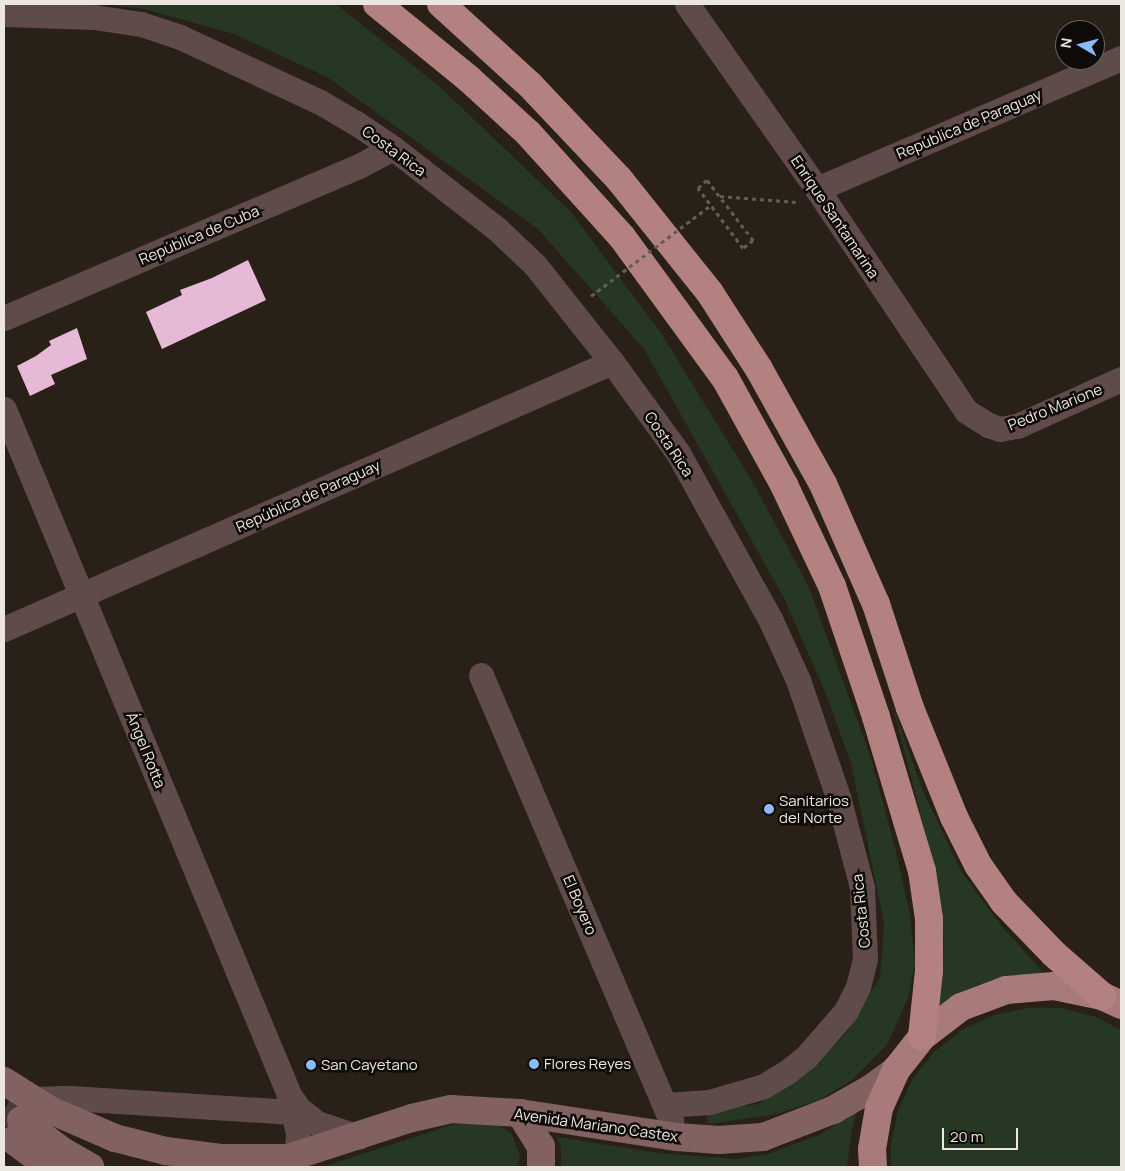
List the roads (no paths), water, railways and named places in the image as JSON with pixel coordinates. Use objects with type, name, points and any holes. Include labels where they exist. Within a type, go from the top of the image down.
[{"type":"highway","points":[[377,4],[469,79],[528,134],[622,237],[726,378],[784,485],[832,586],[876,717],[922,872],[929,919],[929,971],[922,1037]]},
{"type":"highway","points":[[441,4],[530,85],[620,179],[710,293],[759,369],[823,484],[876,604],[910,708],[954,817],[978,865],[1004,902],[1054,954],[1112,1000]]},
{"type":"highway","points":[[872,1167],[872,1149],[879,1108],[896,1070],[922,1037],[961,1008],[1006,990],[1054,986],[1112,1000]]},
{"type":"main road","name":"Avenida Mariano Castex","points":[[22,1120],[50,1110],[115,1138],[166,1151],[221,1158],[286,1160],[412,1118],[451,1109],[520,1113],[677,1137],[719,1140],[763,1137],[833,1110],[870,1089],[896,1070]]},
{"type":"main road","name":"Avenida Mariano Castex","points":[[4,1081],[22,1120],[49,1167]]},
{"type":"main road","points":[[520,1113],[541,1146],[541,1167]]},
{"type":"main road","name":"Avenida Mariano Castex","points":[[22,1120],[61,1150],[90,1167]]},
{"type":"street","name":"Enrique Santamarina","points":[[687,4],[822,197],[966,412],[988,425]]},
{"type":"street","name":"Costa Rica","points":[[4,14],[94,17],[141,24],[180,37],[320,102],[393,148],[497,229],[535,264],[612,362],[678,453],[775,629],[798,680],[838,797],[862,886],[865,959],[858,987],[846,1011],[806,1057],[788,1072],[764,1086],[708,1102],[665,1105]]},
{"type":"street","name":"República de Paraguay","points":[[822,197],[1121,58]]},
{"type":"street","name":"República de Cuba","points":[[4,318],[360,166],[393,148]]},
{"type":"street","name":"República de Paraguay","points":[[4,629],[612,362]]},
{"type":"street","name":"Pedro Marione","points":[[988,425],[1000,429],[1017,426],[1121,379]]},
{"type":"street","name":"Ángel Rotta","points":[[4,409],[290,1102],[298,1132],[286,1160]]},
{"type":"street","name":"El Boyero","points":[[482,675],[677,1137]]},
{"type":"street","points":[[22,1120],[70,1098],[290,1102]]},
{"type":"street","name":"Ángel Rotta","points":[[290,1102],[317,1123],[359,1137]]},
{"type":"tunnel","points":[[4,1110],[21,1120]]},
{"type":"place","name":"Sanitarios del Norte","points":[[769,809]]},
{"type":"place","name":"Flores Reyes","points":[[534,1064]]},
{"type":"place","name":"San Cayetano","points":[[311,1065]]}]
